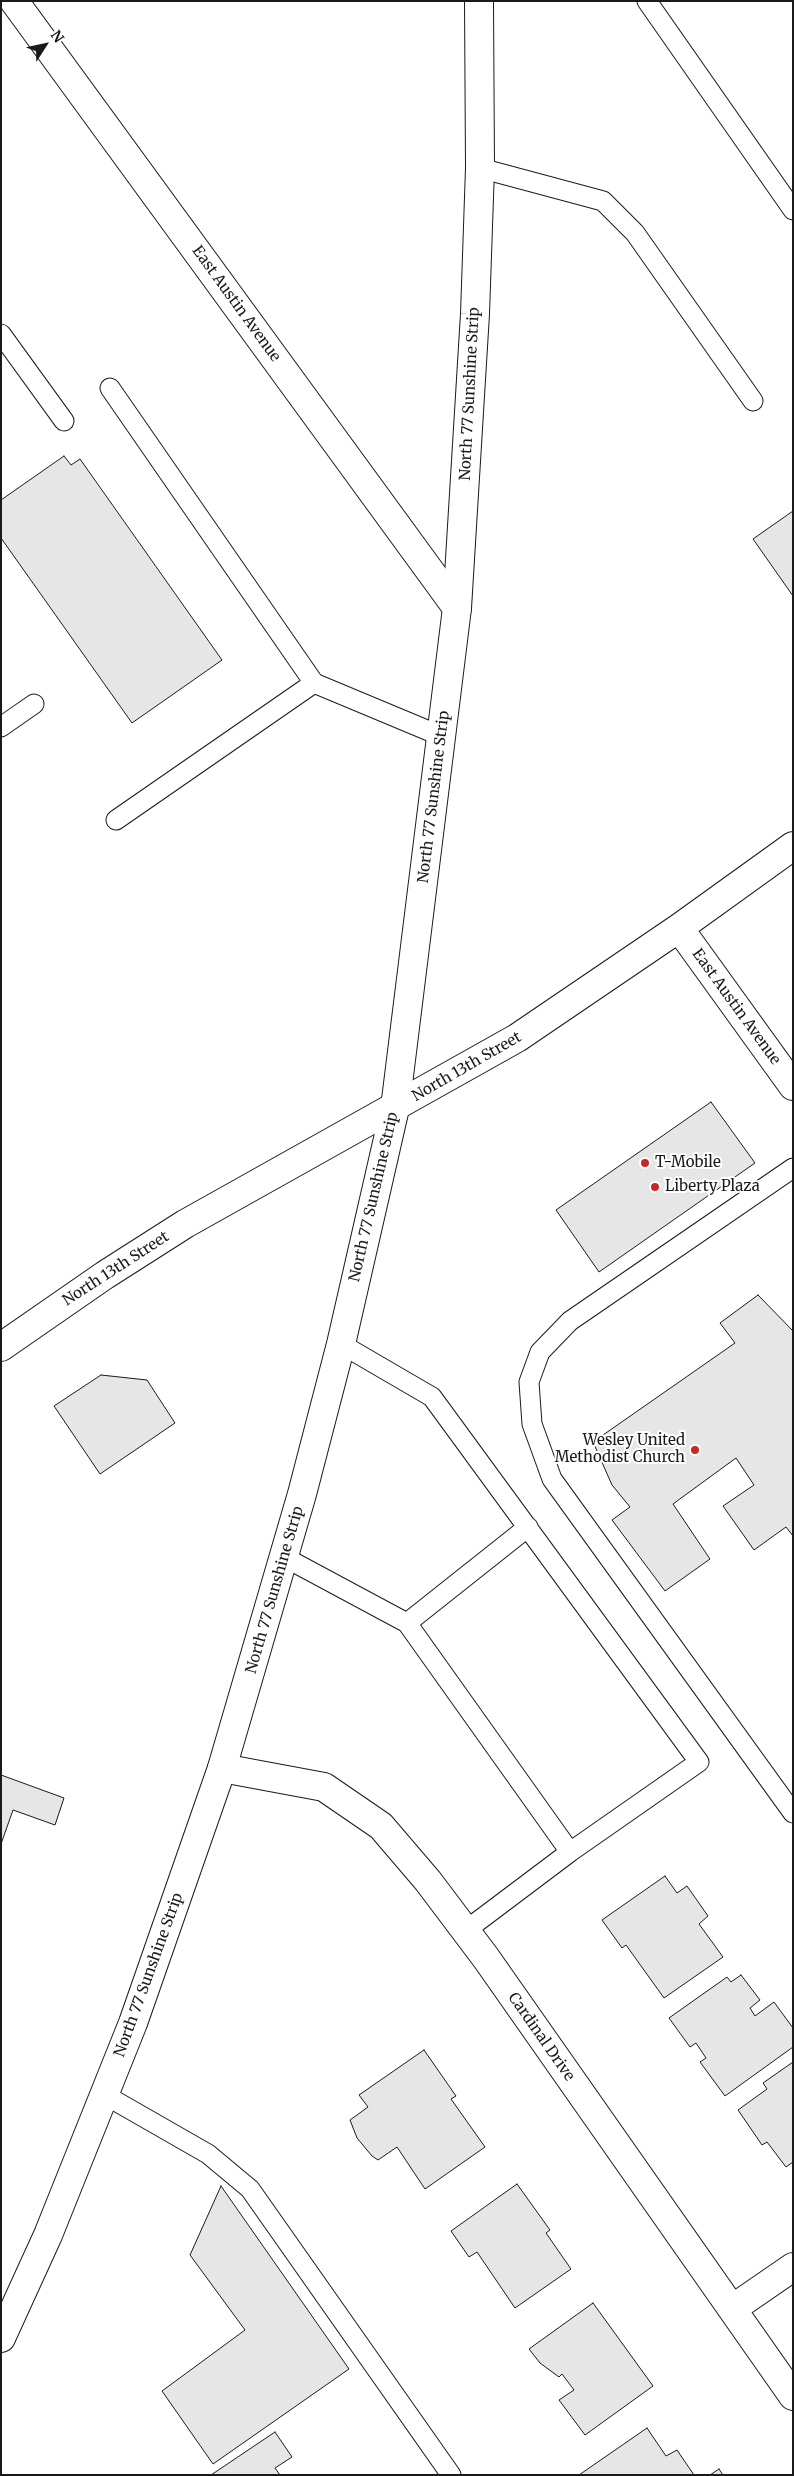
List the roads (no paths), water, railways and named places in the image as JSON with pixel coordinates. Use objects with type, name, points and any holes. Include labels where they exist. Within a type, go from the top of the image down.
[{"type":"street","name":"East Austin Avenue","points":[[14,1],[457,608]]},
{"type":"street","name":"North 77 Sunshine Strip","points":[[1,2338],[48,2236],[133,2023],[222,1768],[284,1557],[341,1344],[395,1108],[457,608],[475,314],[480,168],[479,1]]},
{"type":"street","name":"North 13th Street","points":[[1,1347],[105,1274],[185,1224],[517,1038],[679,928],[793,846]]},
{"type":"street","name":"East Austin Avenue","points":[[679,928],[793,1086]]},
{"type":"street","name":"Cardinal Drive","points":[[222,1768],[324,1787],[381,1826],[428,1881],[465,1931],[793,2396]]},
{"type":"street","points":[[732,2310],[793,2267]]},
{"type":"lane","points":[[647,1],[793,210]]},
{"type":"lane","points":[[480,168],[603,201],[635,233],[753,402]]},
{"type":"lane","points":[[1,334],[64,422]]},
{"type":"lane","points":[[110,388],[314,683],[441,736]]},
{"type":"lane","points":[[116,820],[314,683]]},
{"type":"lane","points":[[1,727],[34,704]]},
{"type":"lane","points":[[793,1168],[570,1321],[540,1352],[529,1382],[532,1424],[552,1479],[793,1813]]},
{"type":"lane","points":[[341,1344],[432,1397],[699,1762],[570,1852],[465,1931]]},
{"type":"lane","points":[[407,1623],[528,1527]]},
{"type":"lane","points":[[284,1557],[407,1623],[570,1852]]},
{"type":"lane","points":[[104,2095],[208,2154],[250,2189],[451,2475]]},
{"type":"place","name":"T-Mobile","points":[[645,1163]]},
{"type":"place","name":"Liberty Plaza","points":[[655,1187]]},
{"type":"place","name":"Wesley United Methodist Church","points":[[695,1450]]}]
